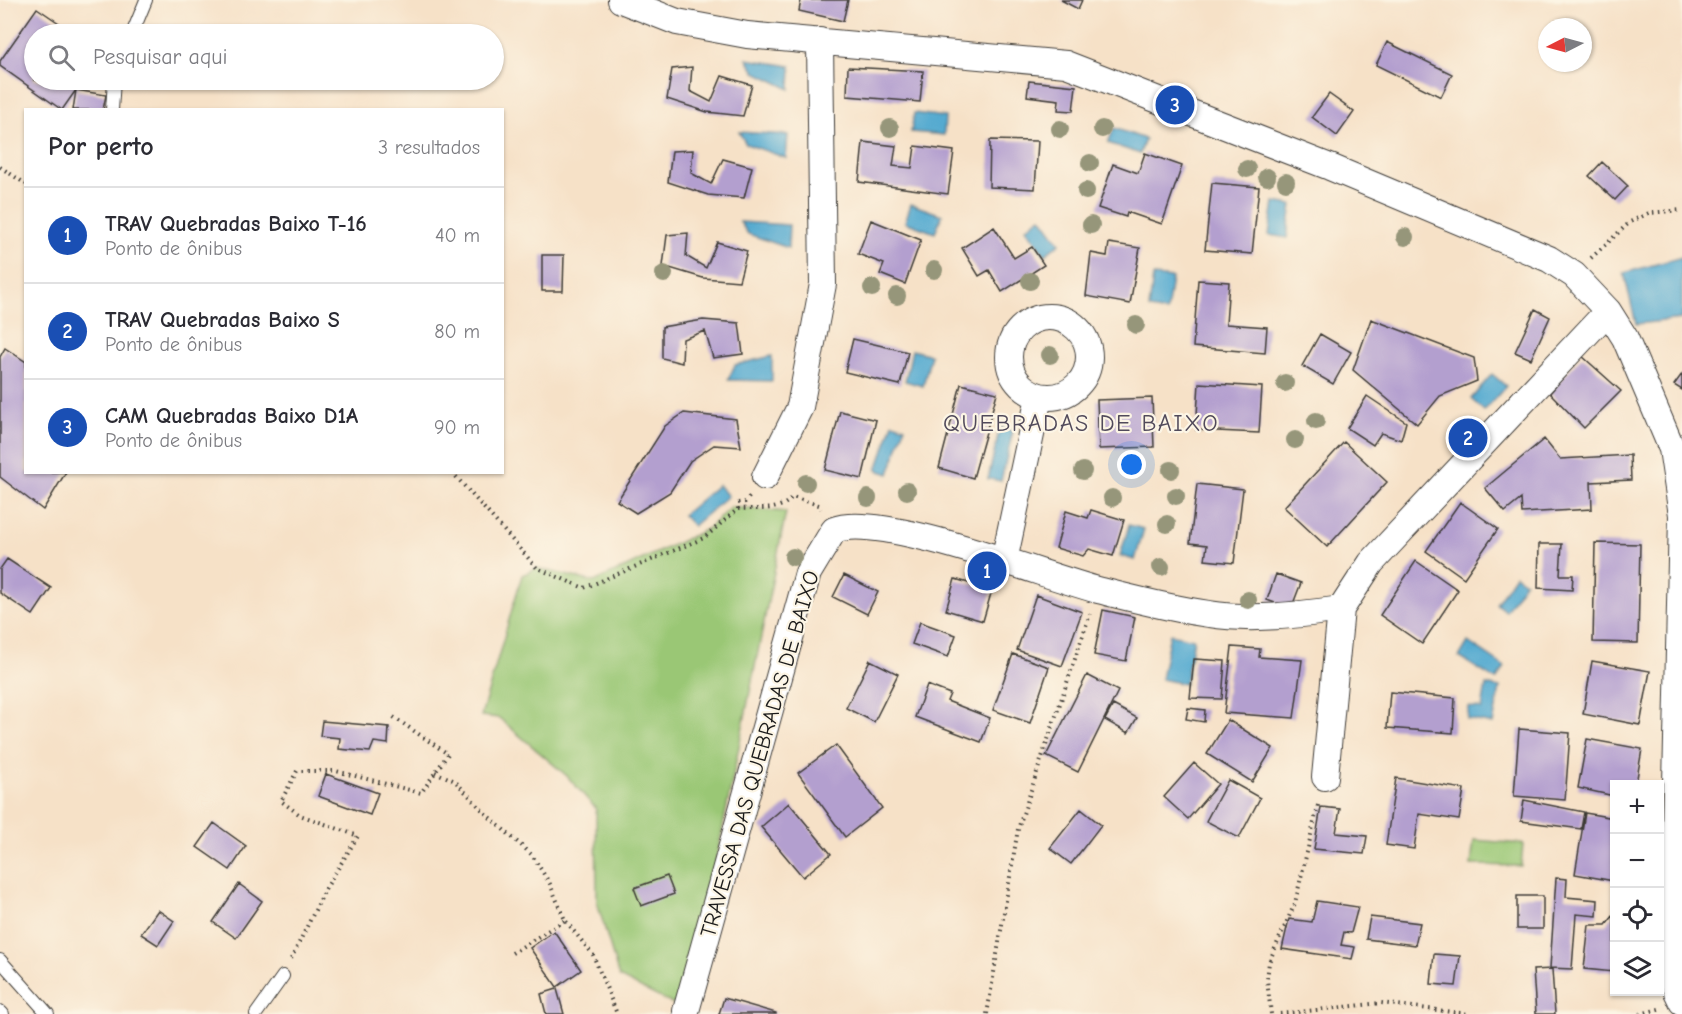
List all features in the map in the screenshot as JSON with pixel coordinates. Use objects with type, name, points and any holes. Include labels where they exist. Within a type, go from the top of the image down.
[{"type":"street","points":[[621,0],[677,22],[747,35],[1066,64],[1330,167],[1549,259],[1574,275],[1608,311],[1625,338],[1672,449],[1682,515],[1672,964],[1673,983],[1682,1002]]},
{"type":"street","points":[[765,477],[800,407],[823,284],[820,41]]},
{"type":"street","points":[[1325,777],[1341,609],[1371,563],[1608,311]]},
{"type":"street","points":[[1004,561],[1038,397]]},
{"type":"street","name":"TRAVESSA DAS QUEBRADAS DE BAIXO","points":[[686,1011],[808,573],[834,530],[852,526],[878,528],[939,542],[1097,590],[1210,614],[1282,617],[1341,609]]},
{"type":"lane","points":[[136,24],[146,0]]},
{"type":"lane","points":[[112,108],[113,90]]},
{"type":"lane","points":[[0,960],[48,1014]]},
{"type":"lane","points":[[256,1014],[283,976]]},
{"type":"path","points":[[0,167],[24,183]]},
{"type":"path","points":[[1574,275],[1620,228],[1649,213],[1682,210]]},
{"type":"path","points":[[454,474],[537,568],[584,588],[704,538],[738,509],[774,508],[787,503],[792,497],[819,506]]},
{"type":"path","points":[[738,509],[738,503],[745,502],[765,477]]},
{"type":"path","points":[[987,1014],[1018,829],[1097,590]]},
{"type":"path","points":[[283,976],[326,888],[358,836],[300,815],[281,801],[297,771],[336,771],[421,793],[448,754],[392,716]]},
{"type":"path","points":[[435,772],[455,781],[486,814],[532,855],[550,884],[565,920],[593,955],[617,1014]]},
{"type":"path","points":[[1271,1014],[1267,980],[1269,962],[1295,903],[1325,777]]},
{"type":"path","points":[[512,953],[565,920]]},
{"type":"path","points":[[1280,1014],[1381,1003],[1469,1014]]},
{"type":"green space","points":[[731,507],[786,512],[686,1011],[619,977],[597,902],[596,809],[567,776],[499,718],[481,716],[522,575],[537,568],[594,582],[707,529]]},
{"type":"green space","points":[[1474,840],[1523,844],[1521,866],[1471,865]]},
{"type":"water","points":[[747,59],[791,66],[790,89],[755,72]]},
{"type":"water","points":[[914,113],[945,117],[944,135],[911,132]]},
{"type":"water","points":[[1114,128],[1145,139],[1140,154],[1108,143]]},
{"type":"water","points":[[739,132],[788,135],[786,158],[746,144]]},
{"type":"water","points":[[1274,202],[1292,205],[1287,238],[1269,235]]},
{"type":"water","points":[[911,204],[942,215],[935,233],[905,222]]},
{"type":"water","points":[[1041,217],[1060,243],[1045,255],[1026,228]]},
{"type":"water","points":[[740,222],[789,225],[788,248],[748,234]]},
{"type":"water","points":[[1682,257],[1682,319],[1636,324],[1624,273]]},
{"type":"water","points":[[1153,276],[1172,278],[1167,312],[1149,309]]},
{"type":"water","points":[[912,350],[931,355],[923,386],[905,381]]},
{"type":"water","points":[[772,356],[772,381],[728,380],[735,365]]},
{"type":"water","points":[[1492,374],[1506,386],[1484,411],[1471,399]]},
{"type":"water","points":[[893,423],[905,427],[889,474],[877,470]]},
{"type":"water","points":[[1000,427],[1013,431],[1001,481],[988,479]]},
{"type":"water","points":[[718,485],[728,496],[693,526],[683,515]]},
{"type":"water","points":[[1129,525],[1144,529],[1135,560],[1120,556]]},
{"type":"water","points":[[1515,575],[1525,582],[1506,611],[1496,604]]},
{"type":"water","points":[[1170,634],[1194,639],[1185,684],[1161,679]]},
{"type":"water","points":[[1468,642],[1505,667],[1496,680],[1459,657]]},
{"type":"water","points":[[1486,685],[1500,688],[1493,724],[1467,719],[1469,707],[1482,709]]},
{"type":"building","points":[[801,0],[848,0],[843,21],[799,11]]},
{"type":"building","points":[[1061,0],[1082,0],[1078,9]]},
{"type":"building","points":[[37,8],[60,24],[26,24]]},
{"type":"building","points":[[24,27],[24,83],[0,66],[0,61]]},
{"type":"building","points":[[1387,42],[1452,74],[1441,97],[1376,65]]},
{"type":"building","points":[[692,67],[690,91],[711,102],[722,76],[752,85],[743,116],[707,112],[667,99],[672,69]]},
{"type":"building","points":[[848,67],[923,71],[920,102],[847,96]]},
{"type":"building","points":[[1029,81],[1076,86],[1073,111],[1058,110],[1059,100],[1027,96]]},
{"type":"building","points":[[34,90],[76,90],[63,108],[59,108]]},
{"type":"building","points":[[76,90],[106,95],[103,108],[73,108]]},
{"type":"building","points":[[1329,94],[1354,112],[1337,136],[1312,117]]},
{"type":"building","points":[[990,140],[1038,141],[1035,189],[989,187]]},
{"type":"building","points":[[863,142],[896,146],[893,166],[912,168],[915,146],[954,151],[948,194],[859,182]]},
{"type":"building","points":[[693,150],[691,173],[711,184],[723,159],[752,167],[744,198],[708,195],[668,182],[672,151]]},
{"type":"building","points":[[1145,153],[1182,166],[1162,224],[1127,212],[1126,217],[1098,208],[1113,164],[1138,173]]},
{"type":"building","points":[[1602,162],[1628,186],[1615,200],[1589,176]]},
{"type":"building","points":[[1212,183],[1259,187],[1252,254],[1205,250]]},
{"type":"building","points":[[871,220],[921,240],[905,284],[880,274],[884,264],[858,254]]},
{"type":"building","points":[[994,227],[1014,258],[1032,247],[1044,265],[1002,292],[989,270],[979,276],[962,248]]},
{"type":"building","points":[[688,233],[686,256],[706,268],[717,242],[747,251],[739,281],[703,278],[663,266],[667,235]]},
{"type":"building","points":[[1109,243],[1140,248],[1130,304],[1086,296],[1091,253],[1107,256]]},
{"type":"building","points":[[542,255],[564,255],[563,291],[542,291]]},
{"type":"building","points":[[1198,280],[1229,282],[1226,324],[1267,327],[1265,353],[1193,347]]},
{"type":"building","points":[[1535,309],[1550,317],[1531,359],[1515,352]]},
{"type":"building","points":[[1371,319],[1474,358],[1477,381],[1440,396],[1417,424],[1353,370]]},
{"type":"building","points":[[703,320],[739,323],[743,354],[713,358],[705,331],[683,339],[682,363],[662,358],[662,327]]},
{"type":"building","points":[[1320,334],[1351,352],[1333,384],[1302,366]]},
{"type":"building","points":[[853,339],[908,352],[900,385],[845,372]]},
{"type":"building","points":[[5,348],[24,361],[24,474],[65,474],[43,510],[0,477],[0,357]]},
{"type":"building","points":[[1582,356],[1621,391],[1584,428],[1550,393]]},
{"type":"building","points":[[1682,374],[1682,390],[1674,385]]},
{"type":"building","points":[[1199,383],[1262,387],[1259,433],[1196,430]]},
{"type":"building","points":[[961,384],[997,393],[973,478],[939,468]]},
{"type":"building","points":[[1367,396],[1406,422],[1401,440],[1381,433],[1373,445],[1347,428]]},
{"type":"building","points":[[1152,398],[1154,447],[1099,449],[1097,400]]},
{"type":"building","points":[[840,411],[876,420],[862,479],[825,470]]},
{"type":"building","points":[[684,413],[736,419],[741,447],[714,445],[690,461],[670,492],[636,513],[617,501],[665,426]]},
{"type":"building","points":[[1544,439],[1560,459],[1630,455],[1631,480],[1591,482],[1592,509],[1522,513],[1521,499],[1505,512],[1485,488]]},
{"type":"building","points":[[1344,442],[1387,482],[1327,547],[1284,507]]},
{"type":"building","points":[[1197,484],[1243,489],[1234,563],[1205,560],[1207,545],[1190,543]]},
{"type":"building","points":[[1460,502],[1498,529],[1464,578],[1426,551]]},
{"type":"building","points":[[1091,510],[1124,520],[1113,556],[1089,549],[1083,556],[1056,548],[1066,511],[1088,518]]},
{"type":"building","points":[[1595,543],[1640,544],[1638,643],[1593,642]]},
{"type":"building","points":[[1539,544],[1562,544],[1560,575],[1573,575],[1572,590],[1538,588]]},
{"type":"building","points":[[7,559],[51,588],[33,615],[0,593],[0,569]]},
{"type":"building","points":[[1416,561],[1458,590],[1422,644],[1380,615]]},
{"type":"building","points":[[1276,574],[1301,583],[1291,609],[1267,600]]},
{"type":"building","points":[[844,575],[878,592],[867,614],[833,597]]},
{"type":"building","points":[[955,579],[992,590],[983,621],[946,610]]},
{"type":"building","points":[[1036,595],[1082,612],[1062,666],[1017,650]]},
{"type":"building","points":[[1103,610],[1135,617],[1126,661],[1094,655]]},
{"type":"building","points":[[920,622],[956,635],[948,657],[912,644]]},
{"type":"building","points":[[1232,647],[1260,649],[1259,657],[1302,660],[1294,718],[1224,713]]},
{"type":"building","points":[[1013,654],[1049,667],[1030,723],[993,710]]},
{"type":"building","points":[[1194,659],[1225,661],[1222,699],[1190,698]]},
{"type":"building","points":[[870,660],[898,674],[874,722],[846,708]]},
{"type":"building","points":[[1592,661],[1650,671],[1640,725],[1583,714]]},
{"type":"building","points":[[1087,675],[1118,691],[1078,772],[1046,756]]},
{"type":"building","points":[[927,685],[950,694],[947,701],[990,718],[981,742],[915,717]]},
{"type":"building","points":[[1390,692],[1455,698],[1453,733],[1387,728]]},
{"type":"building","points":[[1113,705],[1137,718],[1128,733],[1105,720]]},
{"type":"building","points":[[1188,708],[1205,710],[1204,722],[1186,719]]},
{"type":"building","points":[[1228,720],[1273,748],[1252,782],[1207,754]]},
{"type":"building","points":[[322,721],[389,727],[388,744],[374,742],[370,752],[339,749],[340,738],[320,736]]},
{"type":"building","points":[[1519,729],[1570,733],[1565,800],[1514,796]]},
{"type":"building","points":[[1587,739],[1642,749],[1637,780],[1610,780],[1610,795],[1578,788]]},
{"type":"building","points":[[836,745],[882,808],[845,837],[798,773]]},
{"type":"building","points":[[1194,763],[1218,784],[1188,819],[1164,797]]},
{"type":"building","points":[[326,774],[378,793],[370,815],[318,796]]},
{"type":"building","points":[[1396,778],[1464,789],[1459,820],[1419,814],[1414,849],[1386,845]]},
{"type":"building","points":[[1228,780],[1260,798],[1239,838],[1206,821]]},
{"type":"building","points":[[1524,800],[1584,812],[1581,829],[1521,821]]},
{"type":"building","points":[[789,803],[831,854],[803,877],[761,827]]},
{"type":"building","points":[[1321,807],[1340,809],[1336,833],[1367,836],[1364,854],[1314,849]]},
{"type":"building","points":[[1081,809],[1101,825],[1071,864],[1050,848]]},
{"type":"building","points":[[1585,813],[1610,817],[1610,880],[1575,874]]},
{"type":"building","points":[[214,823],[246,846],[230,870],[197,847]]},
{"type":"building","points":[[667,876],[674,894],[641,906],[634,888]]},
{"type":"building","points":[[1556,878],[1567,879],[1566,897],[1598,900],[1597,916],[1576,914],[1572,969],[1550,968]]},
{"type":"building","points":[[239,884],[262,901],[236,938],[213,922]]},
{"type":"building","points":[[1517,896],[1543,896],[1543,929],[1517,929]]},
{"type":"building","points":[[1317,901],[1358,907],[1351,933],[1344,932],[1341,945],[1355,947],[1352,959],[1282,949],[1289,919],[1312,922]]},
{"type":"building","points":[[158,910],[174,921],[158,945],[141,934]]},
{"type":"building","points":[[1370,917],[1420,923],[1415,945],[1366,939]]},
{"type":"building","points":[[1610,920],[1610,972],[1584,969],[1589,925],[1606,925]]},
{"type":"building","points":[[554,931],[581,970],[557,987],[530,948]]},
{"type":"building","points":[[1434,954],[1460,956],[1456,986],[1431,984]]},
{"type":"building","points":[[1552,969],[1555,1014],[1536,1014],[1533,970]]},
{"type":"building","points":[[557,989],[564,1014],[546,1014],[541,994]]},
{"type":"building","points":[[724,998],[776,1013],[776,1014],[719,1014]]},
{"type":"place","name":"CAM Quebradas Baixo D1A","points":[[1175,105]]},
{"type":"place","name":"TRAV Quebradas Baixo S","points":[[1468,438]]},
{"type":"place","name":"TRAV Quebradas Baixo T-16","points":[[987,571]]},
{"type":"district","name":"QUEBRADAS DE BAIXO","points":[[1081,423]]}]
